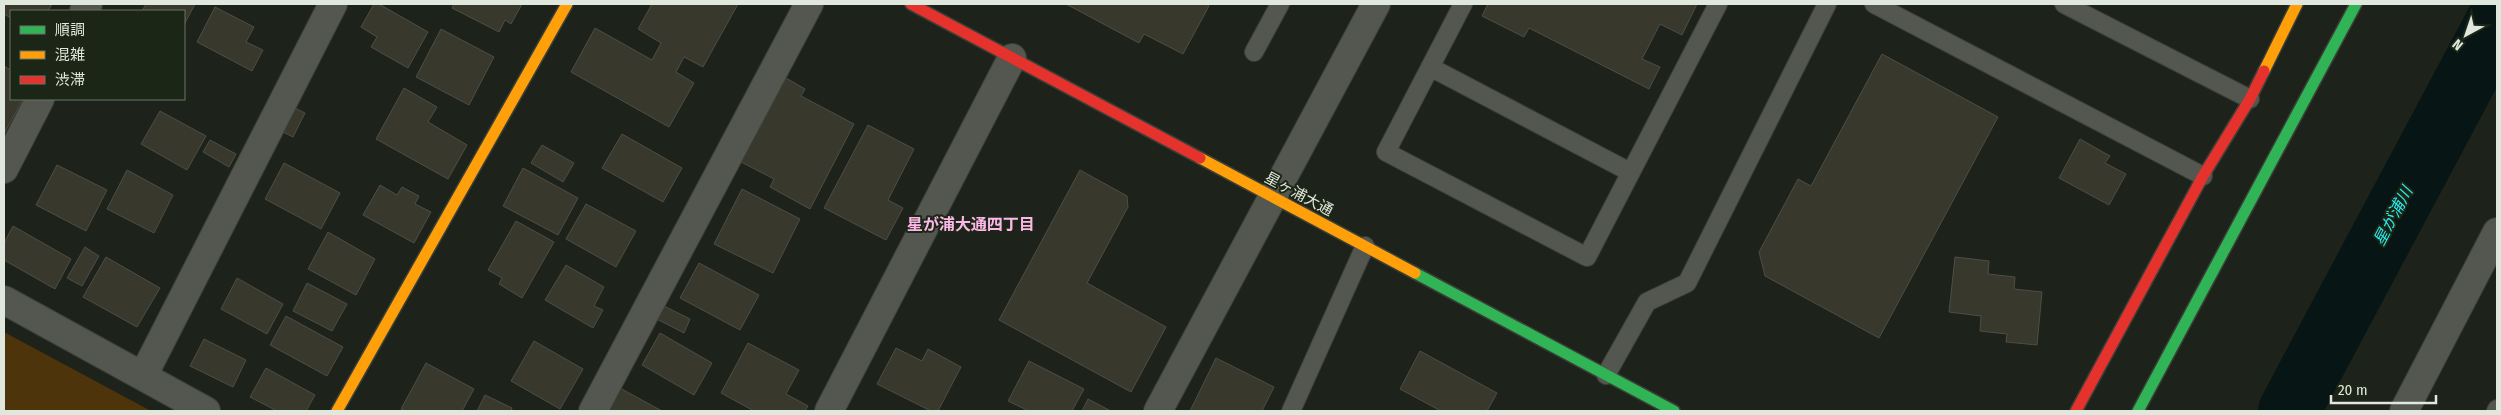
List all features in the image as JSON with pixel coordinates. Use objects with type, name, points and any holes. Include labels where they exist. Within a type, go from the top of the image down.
[{"type":"main road","points":[[337,411],[567,4]]},
{"type":"main road","name":"星ヶ浦大通","points":[[911,4],[1674,411]]},
{"type":"main road","points":[[2138,411],[2356,4]]},
{"type":"main road","points":[[2076,411],[2204,176],[2250,99],[2291,6]]},
{"type":"street","points":[[143,376],[333,4]]},
{"type":"street","points":[[593,411],[809,4]]},
{"type":"street","points":[[1158,411],[1376,4]]},
{"type":"street","points":[[828,411],[1012,58]]},
{"type":"street","points":[[4,169],[39,100]]},
{"type":"street","points":[[2404,411],[2497,232]]},
{"type":"street","points":[[4,300],[206,411]]},
{"type":"lane","points":[[1254,52],[1280,4]]},
{"type":"lane","points":[[1463,4],[1386,152],[1587,257],[1718,4]]},
{"type":"lane","points":[[1606,375],[1647,302],[1687,283],[1827,4]]},
{"type":"lane","points":[[1874,4],[2204,176]]},
{"type":"lane","points":[[2064,4],[2250,99]]},
{"type":"lane","points":[[1430,67],[1630,172]]},
{"type":"lane","points":[[1291,411],[1365,246]]},
{"type":"shaded area","points":[[4,332],[151,411],[4,411]]},
{"type":"building","points":[[4,4],[52,4],[49,10],[10,10],[10,17],[4,14]]},
{"type":"building","points":[[146,4],[195,4],[185,23],[185,10],[143,10]]},
{"type":"building","points":[[374,4],[379,4],[428,32],[408,68],[371,47],[377,37],[361,27]]},
{"type":"building","points":[[454,4],[522,4],[511,24],[505,20],[499,32],[452,8]]},
{"type":"building","points":[[652,4],[738,4],[703,67],[684,57],[676,72],[694,83],[669,127],[571,72],[595,28],[652,60],[661,43],[638,29]]},
{"type":"building","points":[[1066,4],[1206,4],[1209,6],[1183,54],[1144,34],[1139,43]]},
{"type":"building","points":[[1488,4],[1697,4],[1682,35],[1660,24],[1642,59],[1660,67],[1649,89],[1529,28],[1524,37],[1482,16]]},
{"type":"building","points":[[215,7],[254,27],[246,42],[263,50],[252,71],[197,42]]},
{"type":"building","points":[[441,29],[494,57],[469,105],[416,77]]},
{"type":"building","points":[[1882,54],[1998,117],[1879,338],[1765,276],[1759,252],[1798,179],[1811,186]]},
{"type":"building","points":[[4,66],[10,69],[10,100],[22,100],[4,134]]},
{"type":"building","points":[[786,78],[805,89],[801,96],[854,124],[810,209],[770,187],[774,179],[741,162],[748,149],[742,146],[752,128],[758,131]]},
{"type":"building","points":[[404,88],[437,107],[428,122],[467,145],[448,179],[376,139]]},
{"type":"building","points":[[291,106],[305,113],[293,137],[279,130]]},
{"type":"building","points":[[160,111],[206,136],[187,170],[141,144]]},
{"type":"building","points":[[868,125],[914,149],[888,200],[903,208],[886,240],[824,208]]},
{"type":"building","points":[[622,134],[682,168],[663,202],[602,168]]},
{"type":"building","points":[[2080,139],[2110,156],[2105,163],[2126,174],[2109,205],[2059,178]]},
{"type":"building","points":[[210,140],[236,154],[229,167],[203,152]]},
{"type":"building","points":[[542,145],[574,163],[563,182],[531,163]]},
{"type":"building","points":[[284,163],[340,193],[321,229],[265,199]]},
{"type":"building","points":[[57,165],[107,190],[86,231],[36,205]]},
{"type":"building","points":[[523,168],[578,198],[558,235],[503,206]]},
{"type":"building","points":[[127,170],[173,195],[154,233],[107,209]]},
{"type":"building","points":[[1080,170],[1127,196],[1128,207],[1087,283],[1166,327],[1131,392],[999,320]]},
{"type":"building","points":[[380,185],[397,195],[402,187],[419,196],[415,204],[431,212],[414,243],[363,215]]},
{"type":"building","points":[[742,189],[800,219],[773,273],[714,244]]},
{"type":"building","points":[[586,204],[636,231],[616,267],[566,239]]},
{"type":"building","points":[[516,221],[554,242],[522,298],[499,284],[502,278],[488,270]]},
{"type":"building","points":[[13,226],[71,259],[55,289],[4,260],[4,243]]},
{"type":"building","points":[[328,232],[375,259],[356,295],[308,269]]},
{"type":"building","points":[[85,247],[99,256],[82,286],[67,278]]},
{"type":"building","points":[[106,257],[160,288],[137,327],[83,297]]},
{"type":"building","points":[[1955,257],[1989,261],[1988,274],[2015,277],[2014,289],[2042,292],[2037,345],[2006,342],[2007,334],[1980,331],[1981,316],[1949,312]]},
{"type":"building","points":[[699,263],[759,295],[740,330],[680,298]]},
{"type":"building","points":[[566,265],[604,287],[594,306],[603,310],[593,328],[545,300]]},
{"type":"building","points":[[237,278],[283,304],[267,334],[221,309]]},
{"type":"building","points":[[307,283],[347,304],[332,331],[293,311]]},
{"type":"building","points":[[660,304],[690,319],[684,333],[653,317]]},
{"type":"building","points":[[286,316],[343,347],[327,376],[270,345]]},
{"type":"building","points":[[660,333],[712,363],[694,395],[642,365]]},
{"type":"building","points":[[204,339],[246,360],[233,387],[190,366]]},
{"type":"building","points":[[534,341],[583,369],[560,409],[511,381]]},
{"type":"building","points":[[748,343],[799,370],[786,394],[808,406],[805,411],[754,411],[721,393]]},
{"type":"building","points":[[896,348],[922,361],[928,349],[961,367],[938,411],[931,411],[877,384]]},
{"type":"building","points":[[1420,351],[1497,393],[1487,411],[1441,411],[1400,389]]},
{"type":"building","points":[[1216,358],[1274,387],[1262,411],[1190,411]]},
{"type":"building","points":[[1029,361],[1084,389],[1072,411],[1029,411],[1008,401]]},
{"type":"building","points":[[426,363],[474,389],[462,411],[406,411],[401,409]]},
{"type":"building","points":[[266,368],[315,395],[306,411],[277,411],[250,397]]},
{"type":"building","points":[[618,387],[662,411],[605,411]]},
{"type":"building","points":[[485,395],[512,408],[511,411],[477,411]]},
{"type":"building","points":[[1088,399],[1109,410],[1109,411],[1082,411]]},
{"type":"waterway","name":"星が浦川","points":[[2289,411],[2497,21]]},
{"type":"traffic: fast","points":[[2138,411],[2356,4]]},
{"type":"traffic: fast","points":[[1415,273],[1674,411]]},
{"type":"traffic: slow","points":[[337,411],[567,4]]},
{"type":"traffic: slow","points":[[2264,71],[2297,4]]},
{"type":"traffic: slow","points":[[1200,158],[1415,273]]},
{"type":"traffic: jam","points":[[911,4],[1200,158]]},
{"type":"traffic: jam","points":[[2076,411],[2203,176],[2250,99],[2264,71]]},
{"type":"district","name":"星が浦大通四丁目","points":[[971,224]]}]
